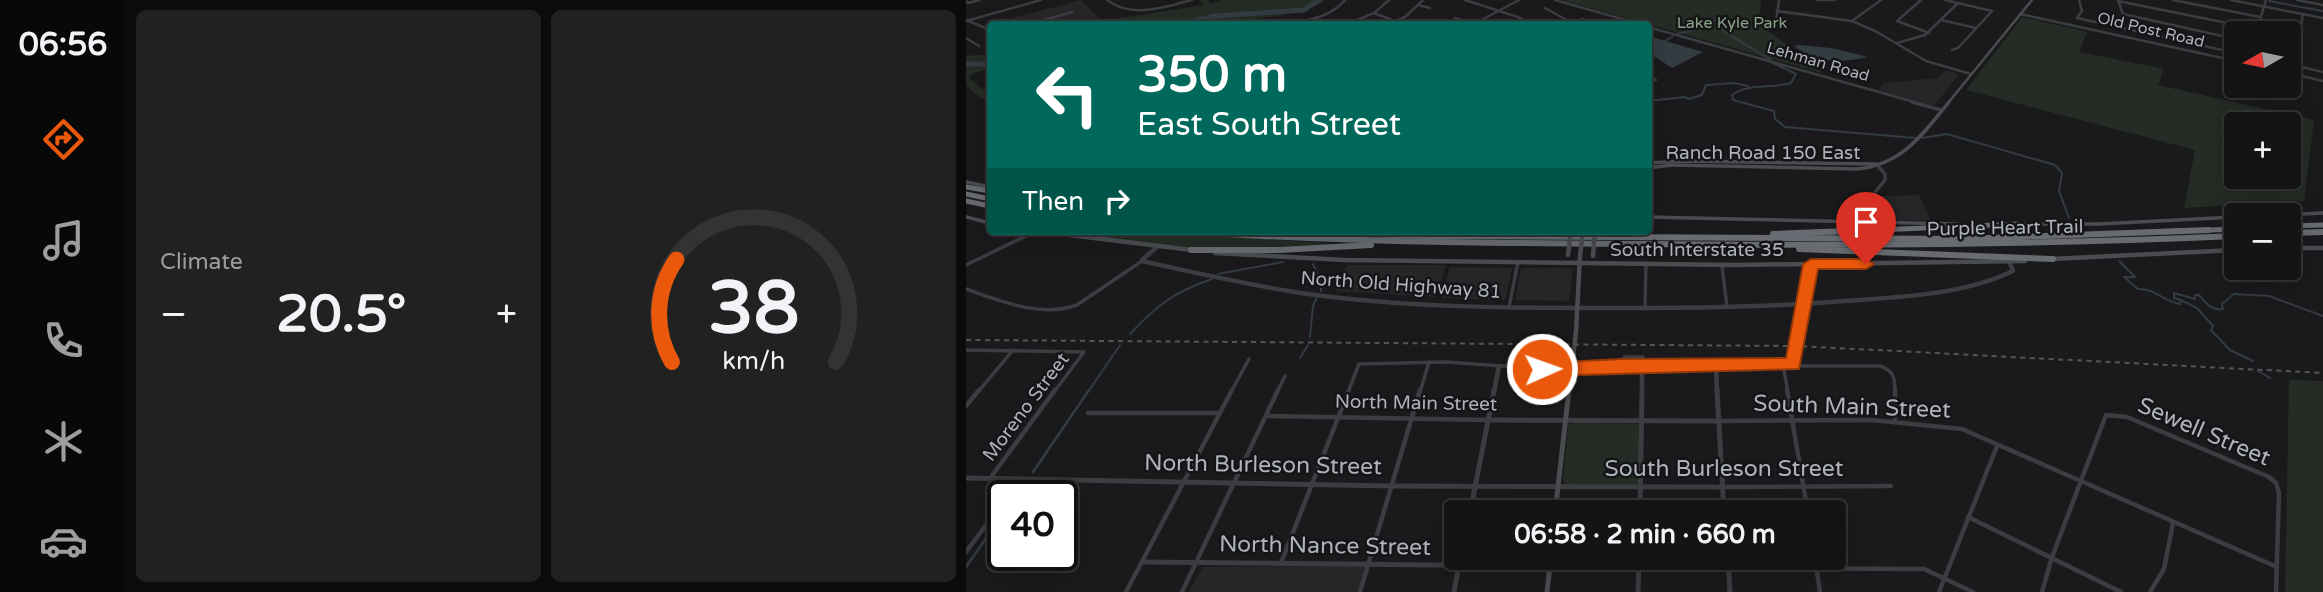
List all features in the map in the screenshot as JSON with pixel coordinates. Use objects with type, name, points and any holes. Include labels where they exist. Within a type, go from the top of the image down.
[{"type":"highway","points":[[966,184],[987,188]]},
{"type":"highway","points":[[966,194],[987,198]]},
{"type":"highway","points":[[966,201],[987,205]]},
{"type":"highway","points":[[1725,238],[2019,224]]},
{"type":"highway","points":[[2301,226],[2323,225]]},
{"type":"highway","name":"Purple Heart Trail","points":[[1388,235],[2013,238],[2224,229]]},
{"type":"highway","points":[[2301,233],[2323,232]]},
{"type":"highway","name":"Purple Heart Trail","points":[[1246,235],[1406,242],[1727,245],[2001,245],[2224,236]]},
{"type":"highway","points":[[1191,250],[1279,250],[1406,242]]},
{"type":"highway","points":[[1727,245],[2053,259]]},
{"type":"main road","name":"Ranch Road 150 East","points":[[1652,166],[1751,165],[1856,169],[1869,168],[1905,153],[2032,0]]},
{"type":"main road","points":[[2301,214],[2323,213]]},
{"type":"main road","points":[[966,217],[987,222]]},
{"type":"main road","name":"South Interstate 35","points":[[1652,217],[1882,224],[2099,224],[2224,218]]},
{"type":"main road","points":[[1067,235],[1157,247]]},
{"type":"main road","points":[[1556,262],[1568,256],[1571,235]]},
{"type":"main road","points":[[1556,500],[1578,308],[1583,235]]},
{"type":"main road","points":[[1595,235],[1593,256],[1602,264]]},
{"type":"main road","name":"South Interstate 35","points":[[1157,247],[1326,259],[1602,264],[2009,261],[2224,251]]},
{"type":"main road","points":[[2301,248],[2323,248]]},
{"type":"main road","points":[[1547,592],[1549,570]]},
{"type":"street","points":[[966,1],[968,3],[980,0]]},
{"type":"street","points":[[966,21],[1041,0]]},
{"type":"street","points":[[1107,0],[1115,7],[1130,9],[1192,0]]},
{"type":"street","points":[[1302,21],[1336,9],[1345,0]]},
{"type":"street","points":[[1354,21],[1374,13],[1389,0]]},
{"type":"street","points":[[1374,13],[1395,21],[1423,0]]},
{"type":"street","points":[[1465,0],[1525,21]]},
{"type":"street","points":[[1480,21],[1519,0]]},
{"type":"street","points":[[1555,0],[1629,21]]},
{"type":"street","points":[[1776,21],[1779,0]]},
{"type":"street","points":[[1817,0],[1835,0]]},
{"type":"street","points":[[1852,22],[1881,0]]},
{"type":"street","points":[[1921,0],[1897,21],[1929,33]]},
{"type":"street","points":[[1945,0],[1992,11],[1958,48],[1952,50]]},
{"type":"street","points":[[2079,0],[2082,11],[2077,18],[2224,50]]},
{"type":"street","points":[[2116,26],[2123,14],[2118,0]]},
{"type":"street","points":[[2118,0],[2224,24]]},
{"type":"street","points":[[2176,0],[2260,17]]},
{"type":"street","points":[[2231,0],[2323,18]]},
{"type":"street","points":[[2259,21],[2266,0]]},
{"type":"street","points":[[2297,0],[2323,5]]},
{"type":"street","points":[[1896,44],[1929,33],[1958,3]]},
{"type":"street","points":[[1418,5],[1430,8]]},
{"type":"street","points":[[1545,8],[1567,21]]},
{"type":"street","points":[[1777,11],[1822,15],[1852,22],[1931,63],[1971,74]]},
{"type":"street","points":[[1040,21],[1072,12]]},
{"type":"street","name":"Old Post Road","points":[[2020,14],[2224,58]]},
{"type":"street","points":[[2123,14],[2224,36]]},
{"type":"street","points":[[2301,25],[2303,14]]},
{"type":"street","points":[[1455,18],[1465,21]]},
{"type":"street","points":[[1579,21],[1584,19]]},
{"type":"street","points":[[1941,20],[1976,28]]},
{"type":"street","points":[[966,21],[987,29]]},
{"type":"street","name":"Lehman Road","points":[[1652,28],[1941,110]]},
{"type":"street","points":[[966,38],[979,46]]},
{"type":"street","points":[[2301,67],[2323,72]]},
{"type":"street","points":[[2301,76],[2323,81]]},
{"type":"street","points":[[1850,223],[1885,180],[1885,174],[1877,164]]},
{"type":"street","points":[[1864,206],[1863,213],[1870,220],[1882,224]]},
{"type":"street","points":[[966,265],[1029,235]]},
{"type":"street","points":[[966,289],[1021,306],[1066,309],[1077,305],[1142,261],[1157,247]]},
{"type":"street","name":"North Old Highway 81","points":[[1142,261],[1307,294],[1419,304],[1578,308],[1727,308],[1903,295],[2002,278],[2013,271],[2009,261]]},
{"type":"street","points":[[1510,307],[1518,262]]},
{"type":"street","points":[[1645,308],[1646,263]]},
{"type":"street","points":[[1722,264],[1727,308]]},
{"type":"street","points":[[1793,365],[1811,264]]},
{"type":"street","points":[[966,350],[1013,350]]},
{"type":"street","points":[[966,406],[1013,350]]},
{"type":"street","name":"Moreno Street","points":[[990,478],[1084,352],[1013,350]]},
{"type":"street","points":[[1623,366],[1624,357],[1643,356],[1640,500]]},
{"type":"street","points":[[1126,592],[1249,359]]},
{"type":"street","points":[[1281,563],[1359,364],[1429,362],[1564,370],[1571,367],[1643,365],[1880,366],[1889,369],[1895,377],[1895,422]]},
{"type":"street","points":[[1360,592],[1429,362]]},
{"type":"street","points":[[1716,365],[1723,500]]},
{"type":"street","points":[[1783,365],[1806,500]]},
{"type":"street","points":[[1472,500],[1499,366]]},
{"type":"street","points":[[1182,592],[1285,376]]},
{"type":"street","points":[[1088,413],[1220,413]]},
{"type":"street","name":"Sewell Street","points":[[2080,483],[2106,415],[2112,414],[2153,428],[2269,477],[2276,483],[2279,494],[2277,567]]},
{"type":"street","name":"North Main Street","points":[[1266,416],[1564,420]]},
{"type":"street","name":"South Main Street","points":[[1564,420],[1895,422],[1962,429],[2080,483],[2277,567]]},
{"type":"street","points":[[1939,592],[1997,446]]},
{"type":"street","name":"North Burleson Street","points":[[966,478],[1311,485],[1558,486]]},
{"type":"street","points":[[2042,592],[2080,483]]},
{"type":"street","name":"South Burleson Street","points":[[1558,486],[1891,486]]},
{"type":"street","points":[[1969,517],[2121,592]]},
{"type":"street","points":[[2150,592],[2158,585],[2162,573],[2173,523]]},
{"type":"street","points":[[966,552],[987,524]]},
{"type":"street","name":"North Nance Street","points":[[1142,562],[1368,564],[1444,562]]},
{"type":"street","points":[[2276,592],[2277,567]]},
{"type":"street","points":[[1846,568],[1924,569],[1973,592]]},
{"type":"street","points":[[1454,592],[1458,570]]},
{"type":"street","points":[[1638,592],[1639,570]]},
{"type":"street","points":[[1729,570],[1730,592]]},
{"type":"street","points":[[1816,570],[1820,592]]},
{"type":"shaded area","points":[[1081,0],[1102,21],[1000,21]]},
{"type":"shaded area","points":[[1652,37],[1703,52],[1672,68],[1652,55]]},
{"type":"shaded area","points":[[1794,46],[1831,48],[1868,57],[1839,61],[1820,59]]},
{"type":"shaded area","points":[[1946,70],[1959,74],[1934,106],[1878,90],[1884,83],[1938,78]]},
{"type":"shaded area","points":[[1919,195],[1931,220],[1882,221],[1869,213],[1869,208],[1881,196]]},
{"type":"shaded area","points":[[1347,265],[1446,265],[1436,297],[1335,291]]},
{"type":"shaded area","points":[[1450,267],[1512,268],[1505,300],[1441,298]]},
{"type":"shaded area","points":[[1521,268],[1573,268],[1569,301],[1515,300]]},
{"type":"shaded area","points":[[1203,567],[1365,567],[1358,592],[1188,592]]},
{"type":"green space","points":[[1200,0],[1208,0],[1211,4],[1221,0],[1324,0],[1311,8],[1256,19],[1102,21],[1203,5]]},
{"type":"green space","name":"Lake Kyle Park","points":[[1562,0],[1761,0],[1759,24],[1825,74],[1652,25],[1652,21],[1637,21]]},
{"type":"green space","points":[[2022,17],[2087,32],[2079,52],[2164,69],[2158,85],[2278,112],[2224,112],[2224,189],[2301,189],[2301,117],[2314,120],[2304,201],[2224,203],[2224,206],[2184,208],[2195,150],[1966,90]]},
{"type":"green space","points":[[987,54],[987,69],[970,75],[970,79],[987,93],[987,98],[982,99],[966,86],[966,56]]},
{"type":"green space","points":[[1080,235],[1205,235],[1338,244],[1216,249]]},
{"type":"green space","points":[[2289,380],[2323,381],[2323,592],[2285,592]]},
{"type":"green space","points":[[1639,424],[1639,483],[1565,484],[1563,479],[1568,425]]},
{"type":"waterway","points":[[1195,21],[1214,16],[1304,10],[1319,0]]},
{"type":"waterway","points":[[2269,1],[2323,11]]},
{"type":"waterway","points":[[1677,34],[1703,28],[1717,19]]},
{"type":"waterway","points":[[1728,24],[1721,28],[1723,31],[1771,60]]},
{"type":"waterway","points":[[1665,41],[1673,36]]},
{"type":"waterway","points":[[1773,63],[1796,74],[1791,83],[1738,91],[1732,95],[1733,100],[1774,111],[1775,119],[1785,127],[1916,138]]},
{"type":"waterway","points":[[966,64],[987,64]]},
{"type":"waterway","points":[[1652,101],[1685,97],[1689,99],[1702,95],[1706,85],[1734,83],[1748,86]]},
{"type":"waterway","points":[[1922,138],[1947,134],[2055,165],[2062,173],[2059,191],[2069,218]]},
{"type":"waterway","points":[[2119,261],[2135,277],[2124,277],[2138,289],[2150,291],[2180,304],[2181,300]]},
{"type":"waterway","points":[[1218,274],[1283,262]]},
{"type":"waterway","points":[[1313,264],[1321,282],[1321,291]]},
{"type":"waterway","points":[[1130,334],[1167,300],[1212,279]]},
{"type":"waterway","points":[[2181,300],[2174,298],[2174,293],[2195,299],[2195,295],[2199,295],[2209,306],[2223,309],[2222,304],[2234,294],[2269,296],[2323,316]]},
{"type":"waterway","points":[[1310,337],[1313,306],[1317,297]]},
{"type":"waterway","points":[[2181,300],[2197,308],[2213,326],[2211,330],[2230,350],[2253,361]]},
{"type":"waterway","points":[[1088,392],[1120,345]]},
{"type":"waterway","points":[[1300,358],[1308,345]]},
{"type":"waterway","points":[[2258,371],[2270,378]]},
{"type":"waterway","points":[[1033,472],[1089,390]]},
{"type":"waterway","points":[[966,567],[987,537]]},
{"type":"railway","points":[[966,340],[1798,346],[2323,373]]},
{"type":"route","points":[[1542,369],[1793,365],[1811,264],[1866,264]]}]
